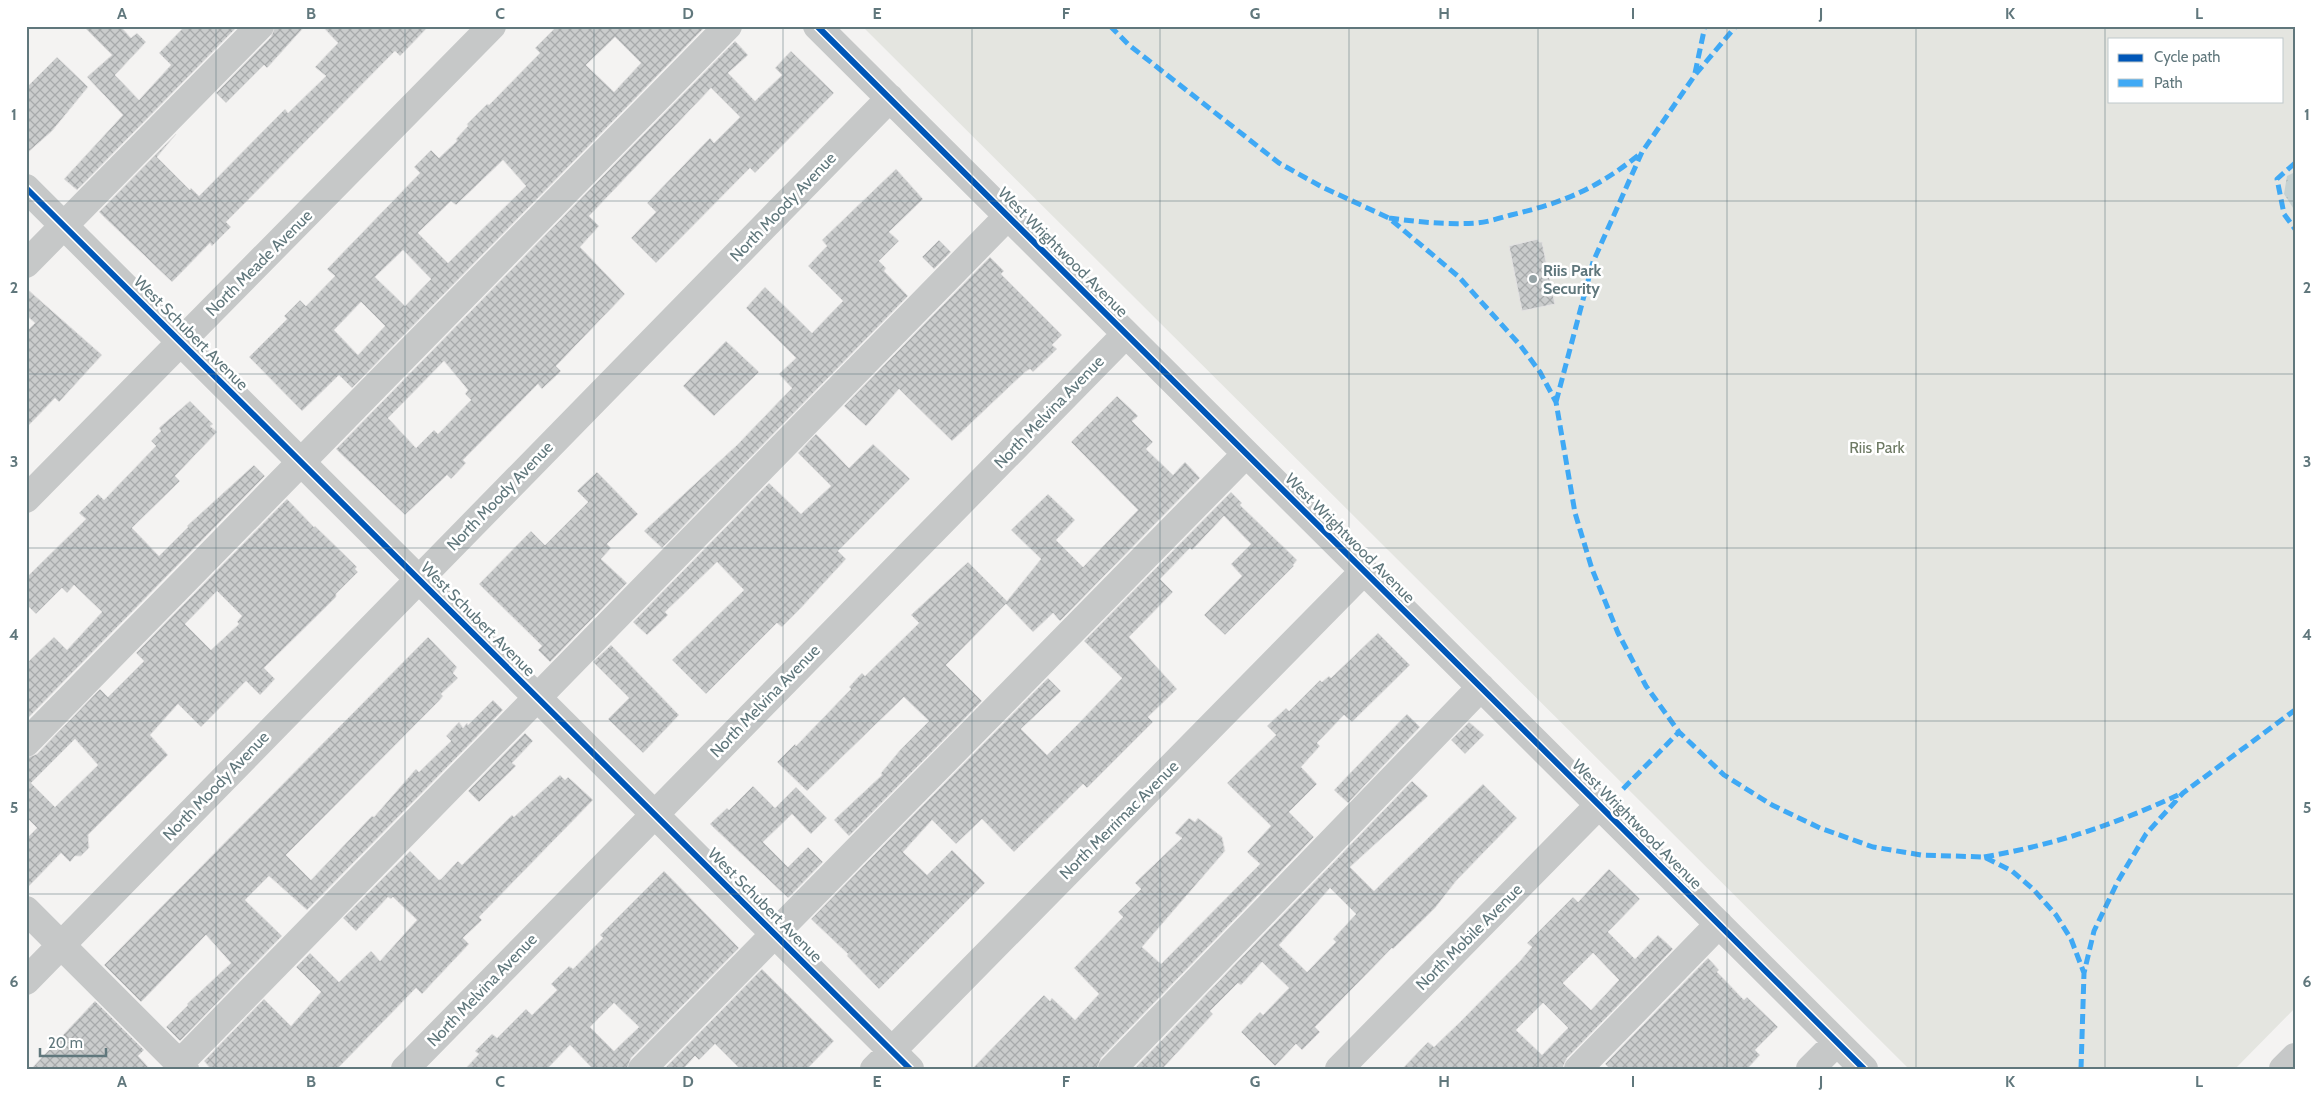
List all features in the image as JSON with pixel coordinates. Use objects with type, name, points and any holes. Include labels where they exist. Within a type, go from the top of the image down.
[{"type":"street","points":[[26,264],[260,26]]},
{"type":"street","name":"North Meade Avenue","points":[[26,499],[492,26]]},
{"type":"street","points":[[26,743],[728,26]]},
{"type":"street","name":"West Wrightwood Avenue","points":[[817,26],[1864,1069]]},
{"type":"street","name":"North Moody Avenue","points":[[26,981],[890,98]]},
{"type":"street","name":"West Schubert Avenue","points":[[26,188],[774,934],[892,1063]]},
{"type":"street","points":[[26,910],[182,1066],[1008,216]]},
{"type":"street","name":"North Melvina Avenue","points":[[405,1069],[1126,334]]},
{"type":"street","points":[[642,1069],[1246,454]]},
{"type":"street","name":"North Merrimac Avenue","points":[[892,1063],[1364,571]]},
{"type":"street","points":[[1112,1069],[1481,687]]},
{"type":"street","name":"North Mobile Avenue","points":[[1340,1069],[1599,805]]},
{"type":"street","points":[[1578,1069],[1719,924]]},
{"type":"street","points":[[1810,1069],[1837,1042]]},
{"type":"street","points":[[2283,1069],[2295,1056]]},
{"type":"green space","name":"Riis Park","points":[[862,26],[2295,26],[2295,1008],[2235,1069],[1909,1069]]},
{"type":"water","points":[[2295,172],[2295,211],[2284,194],[2287,176]]},
{"type":"building","points":[[83,26],[120,26],[131,38],[137,33],[146,42],[115,75],[139,100],[171,65],[159,53],[185,26],[238,26],[77,190],[64,179],[123,115],[87,77],[112,55]]},
{"type":"building","points":[[275,26],[305,26],[267,68],[264,65],[226,103],[216,93],[271,37]]},
{"type":"building","points":[[322,26],[429,26],[400,56],[395,51],[226,222],[231,227],[212,246],[210,243],[172,282],[99,212],[176,134],[157,157],[190,190],[191,188],[199,196],[285,109],[288,113],[326,76],[315,67],[338,43]]},
{"type":"building","points":[[557,26],[706,26],[352,388],[339,375],[302,411],[249,357],[287,319],[284,316],[300,300],[306,306],[335,276],[327,269],[420,173],[414,167],[431,150],[439,158],[457,141],[456,139],[468,126],[467,124],[487,104],[489,105],[540,53],[535,48]],"holes":[[[615,37],[641,63],[614,92],[586,65]],[[503,160],[526,186],[448,263],[418,233],[451,201],[456,205]],[[403,250],[431,279],[405,306],[375,277]],[[361,302],[385,326],[358,355],[334,330]]]},
{"type":"building","points":[[735,41],[748,55],[728,73],[755,101],[782,75],[775,68],[791,51],[834,93],[755,173],[750,168],[656,263],[631,238],[656,212],[647,203],[710,138],[714,143],[740,117],[711,88],[589,216],[599,226],[580,247],[625,294],[556,366],[561,371],[542,389],[538,384],[463,460],[466,463],[451,479],[447,475],[405,515],[336,449]],"holes":[[[444,361],[468,390],[465,394],[471,400],[438,434],[434,430],[416,448],[388,418]]]},
{"type":"building","points":[[57,57],[88,87],[52,131],[26,154],[26,88]]},
{"type":"building","points":[[896,169],[923,199],[889,232],[899,241],[879,261],[886,268],[884,271],[908,296],[662,548],[644,531],[737,445],[792,388],[779,374],[796,358],[746,308],[765,287],[812,333],[843,301],[808,266],[827,246],[822,240]]},
{"type":"building","name":"Riis Park Security","points":[[1538,239],[1539,242],[1542,242],[1555,304],[1522,311],[1509,246]]},
{"type":"building","points":[[939,240],[951,252],[934,269],[922,257]]},
{"type":"building","points":[[990,257],[1004,271],[1001,274],[1062,335],[1052,345],[1057,349],[1033,372],[1030,369],[1025,372],[952,441],[899,389],[866,426],[844,406]]},
{"type":"building","points":[[26,288],[102,355],[59,402],[55,398],[26,428],[26,332],[35,323],[26,315]]},
{"type":"building","points":[[726,341],[759,372],[714,416],[683,386]]},
{"type":"building","points":[[1117,396],[1138,416],[1132,421],[1153,442],[1146,449],[1173,475],[1185,462],[1200,478],[1060,621],[1053,613],[1033,632],[1006,604],[946,665],[982,701],[849,836],[834,820],[882,775],[881,773],[901,749],[929,721],[904,697],[807,791],[777,762],[795,744],[796,746],[851,689],[849,687],[862,673],[865,676],[919,623],[911,615],[968,562],[1007,601],[1041,559],[1011,530],[1048,494],[1075,520],[1056,540],[1083,567],[1138,510],[1071,442]]},
{"type":"building","points":[[190,401],[213,424],[210,426],[217,432],[175,476],[180,481],[132,528],[159,556],[187,526],[254,465],[265,476],[26,720],[26,664],[54,637],[67,650],[102,612],[74,585],[67,593],[62,588],[36,614],[26,604],[26,578],[86,519],[79,513],[98,494],[104,500],[156,446],[151,441],[161,431],[159,428]]},
{"type":"building","points":[[816,434],[849,468],[873,444],[910,479],[838,551],[846,559],[799,610],[782,627],[777,623],[706,694],[672,660],[744,590],[717,562],[665,612],[668,615],[647,635],[633,622],[769,483],[801,514],[831,486],[798,453]]},
{"type":"building","points":[[597,472],[638,514],[607,544],[611,548],[601,559],[627,583],[550,662],[538,650],[542,646],[479,584],[531,531],[545,545],[588,502],[577,491]]},
{"type":"building","points":[[1231,492],[1242,503],[1240,505],[1297,560],[1294,566],[1225,635],[1204,615],[1242,576],[1231,564],[1251,544],[1224,516],[1192,550],[1190,548],[1160,579],[1173,592],[1129,637],[1177,689],[1148,717],[1153,722],[1087,788],[1083,784],[1014,852],[982,819],[956,844],[932,820],[903,852],[927,875],[952,850],[985,883],[879,989],[847,956],[848,954],[811,919],[1048,678],[1061,691],[1021,729],[1047,755],[1079,723],[1122,678],[1084,641]]},
{"type":"building","points":[[287,499],[357,567],[355,569],[358,572],[336,594],[336,597],[264,668],[275,679],[260,695],[246,681],[201,727],[178,704],[150,735],[168,755],[88,835],[89,848],[81,856],[75,856],[70,862],[61,853],[26,889],[26,839],[37,828],[26,817],[26,758],[37,754],[100,689],[108,697],[144,661],[136,653]],"holes":[[[217,591],[242,616],[237,622],[239,624],[211,650],[185,624]],[[75,739],[98,765],[55,807],[31,783]]]},
{"type":"building","points":[[1378,633],[1410,665],[1352,722],[1344,715],[1317,743],[1320,746],[1301,767],[1317,784],[1289,812],[1314,837],[1101,1058],[1097,1069],[972,1069],[1044,995],[1050,1001],[1052,998],[1075,1020],[1099,994],[1074,968],[1123,917],[1118,912],[1141,889],[1135,883],[1182,838],[1175,833],[1189,818],[1195,822],[1198,818],[1222,837],[1225,851],[1142,947],[1161,964],[1260,864],[1247,852],[1271,826],[1227,783],[1276,735],[1267,726],[1286,708],[1289,711],[1320,680],[1322,682],[1329,676],[1331,678]]},
{"type":"building","points":[[428,637],[457,667],[453,673],[458,678],[441,694],[443,696],[438,702],[286,855],[311,880],[372,816],[374,817],[416,769],[419,772],[451,741],[446,736],[459,722],[463,728],[467,723],[468,725],[493,700],[503,710],[307,910],[269,876],[245,900],[282,936],[180,1041],[166,1027],[187,1004],[231,963],[206,935],[141,1002],[104,965]]},
{"type":"building","points":[[611,645],[679,715],[643,753],[608,719],[629,698],[593,662]]},
{"type":"building","points":[[1407,714],[1420,727],[1348,803],[1334,790]]},
{"type":"building","points":[[1469,722],[1484,735],[1465,754],[1451,740]]},
{"type":"building","points":[[525,733],[533,741],[512,763],[516,766],[479,802],[468,791]]},
{"type":"building","points":[[560,775],[565,780],[568,777],[593,800],[479,917],[482,920],[463,938],[469,944],[422,994],[416,988],[337,1069],[211,1069],[204,1061],[264,999],[291,1026],[321,992],[296,967],[310,953],[339,982],[371,951],[380,961],[417,920],[393,897],[391,899],[388,897],[356,931],[343,918],[410,851],[439,880],[441,879],[458,861],[462,865],[512,815],[514,817]]},
{"type":"building","points":[[1412,781],[1428,796],[1350,867],[1374,891],[1483,784],[1517,818],[1456,881],[1435,908],[1392,948],[1315,1027],[1320,1032],[1302,1050],[1296,1044],[1275,1066],[1241,1032],[1260,1012],[1263,1015],[1289,988],[1262,962],[1241,985],[1238,983],[1210,1011],[1213,1014],[1162,1069],[1134,1069]],"holes":[[[1330,888],[1356,914],[1333,939],[1336,942],[1307,972],[1279,945]]]},
{"type":"building","points":[[753,786],[775,808],[796,787],[827,818],[811,834],[792,814],[763,842],[788,867],[808,847],[823,862],[788,898],[710,824],[727,808],[729,810]]},
{"type":"building","points":[[1609,869],[1640,899],[1608,932],[1635,959],[1658,935],[1673,949],[1567,1058],[1562,1069],[1402,1069],[1428,1042],[1434,1047],[1460,1022],[1520,961],[1532,947],[1527,943],[1573,897],[1578,902]],"holes":[[[1593,953],[1619,980],[1591,1010],[1563,983]],[[1543,1003],[1568,1028],[1542,1055],[1516,1030]]]},
{"type":"building","points":[[664,871],[739,948],[631,1058],[627,1069],[593,1069],[570,1045],[547,1069],[465,1069],[479,1054],[475,1051],[492,1034],[497,1038],[526,1009],[532,1015],[557,990],[551,984],[569,966],[573,969],[603,938],[600,935]],"holes":[[[614,1003],[639,1027],[614,1051],[590,1027]]]},
{"type":"building","points":[[1708,958],[1719,970],[1717,972],[1744,1000],[1747,997],[1778,1027],[1755,1050],[1760,1055],[1747,1069],[1610,1069],[1605,1064]]},
{"type":"building","points":[[762,969],[834,1041],[807,1069],[740,1069],[715,1044],[699,1060],[695,1056],[683,1069],[664,1069]]},
{"type":"building","points":[[95,1001],[144,1050],[138,1056],[150,1069],[31,1069]]},
{"type":"marked path","points":[[1110,26],[1129,45],[1279,163],[1322,187],[1389,218],[1459,277],[1520,345],[1540,372],[1556,402],[1575,513],[1592,569],[1618,633],[1646,686],[1679,732],[1724,775],[1772,805],[1820,828],[1873,847],[1921,855],[1984,857],[2012,871],[2033,889],[2056,915],[2071,939],[2084,973]]},
{"type":"marked path","points":[[1695,73],[1705,26]]},
{"type":"marked path","points":[[1556,402],[1593,262],[1642,152],[1695,75],[1736,26]]},
{"type":"marked path","points":[[1389,218],[1455,224],[1494,220],[1548,205],[1579,193],[1609,176],[1640,154]]},
{"type":"marked path","points":[[2295,163],[2277,179],[2284,214],[2295,229]]},
{"type":"marked path","points":[[2081,1069],[2084,973],[2094,931],[2118,881],[2146,834],[2183,793],[2295,710]]},
{"type":"marked path","points":[[1623,789],[1679,732]]},
{"type":"marked path","points":[[1984,857],[2083,833],[2130,816],[2178,795]]},
{"type":"cycle path","points":[[817,26],[1864,1069]]},
{"type":"cycle path","points":[[26,188],[910,1069]]},
{"type":"place","name":"Riis Park Security","points":[[1533,279]]}]
